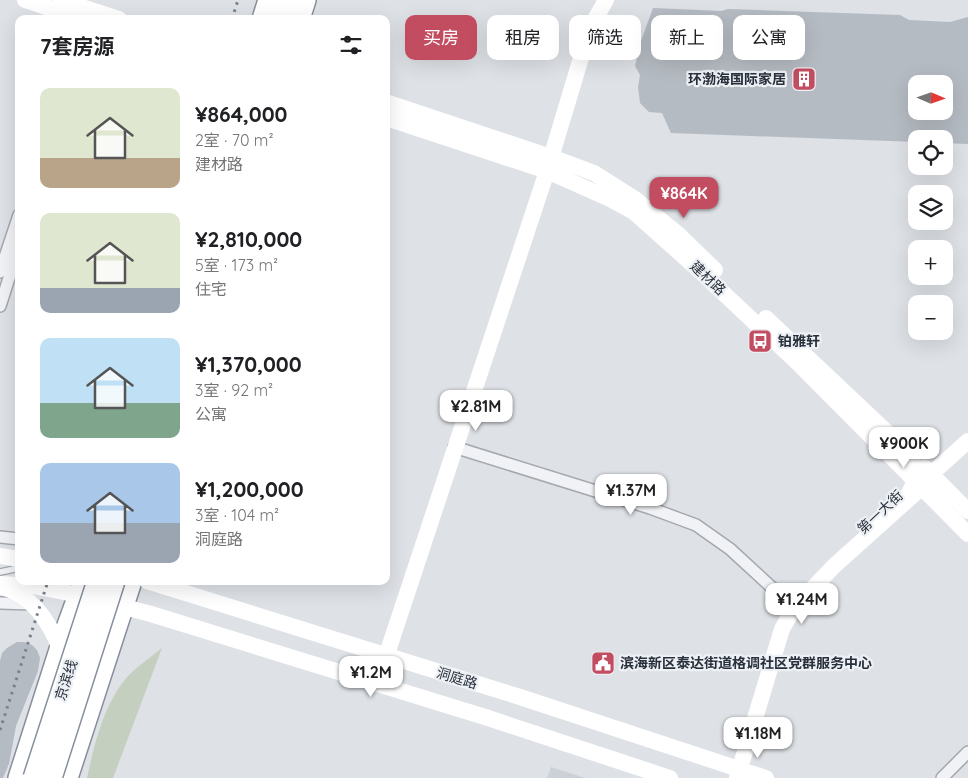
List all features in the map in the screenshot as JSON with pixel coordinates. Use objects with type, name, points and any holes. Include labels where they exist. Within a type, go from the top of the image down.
[{"type":"highway","points":[[264,15],[269,0]]},
{"type":"highway","points":[[283,15],[288,0]]},
{"type":"highway","points":[[300,15],[305,0]]},
{"type":"highway","points":[[313,15],[318,0]]},
{"type":"highway","name":"京滨线","points":[[34,778],[97,585]]},
{"type":"highway","name":"京滨线","points":[[51,778],[113,585]]},
{"type":"highway","points":[[67,778],[130,585]]},
{"type":"highway","points":[[20,778],[81,588]]},
{"type":"street","points":[[25,0],[85,15]]},
{"type":"street","points":[[60,0],[87,15]]},
{"type":"street","points":[[377,684],[549,164],[590,28],[606,0]]},
{"type":"street","points":[[390,104],[549,164]]},
{"type":"street","points":[[390,119],[549,164],[594,173],[635,198],[679,234],[904,458],[968,534]]},
{"type":"street","points":[[0,272],[15,227]]},
{"type":"street","points":[[0,306],[15,259]]},
{"type":"street","name":"第一大街","points":[[732,772],[772,628],[790,604],[834,566],[899,500],[968,441]]},
{"type":"street","points":[[454,447],[629,501],[696,525],[730,549],[790,604]]},
{"type":"street","points":[[899,500],[904,480],[904,458]]},
{"type":"street","points":[[923,480],[968,512]]},
{"type":"street","points":[[0,537],[15,539]]},
{"type":"street","points":[[0,556],[15,558]]},
{"type":"street","name":"洞庭路","points":[[0,585],[15,584]]},
{"type":"street","points":[[0,585],[14,591],[33,604],[48,624],[60,649]]},
{"type":"street","name":"洞庭路","points":[[47,585],[81,588],[122,606],[485,717],[670,778]]},
{"type":"street","name":"洞庭路","points":[[160,585],[520,697],[732,772],[766,778]]},
{"type":"street","points":[[0,603],[33,604]]},
{"type":"street","points":[[942,778],[968,752]]},
{"type":"lane","points":[[0,574],[15,569]]},
{"type":"lane","points":[[0,574],[15,580]]},
{"type":"shaded area","points":[[551,767],[585,778],[547,778]]},
{"type":"green space","points":[[162,648],[113,778],[87,778],[93,751],[113,698],[129,675]]},
{"type":"building","name":"环渤海国际家居","points":[[653,8],[900,15],[909,20],[950,22],[968,17],[968,144],[953,143],[953,130],[908,130],[908,142],[671,133],[662,113],[649,112],[640,103],[638,87],[640,75],[635,66],[636,60],[641,60],[641,41]]},
{"type":"building","points":[[17,642],[32,645],[37,650],[40,658],[38,671],[16,726],[9,764],[3,778],[0,778],[0,661],[2,653]]},
{"type":"railway","points":[[233,15],[238,0]]},
{"type":"railway","points":[[0,730],[47,585]]},
{"type":"place","name":"环渤海国际家居","points":[[804,79]]},
{"type":"place","name":"铂雅轩","points":[[760,341]]},
{"type":"place","name":"滨海新区泰达街道格调社区党群服务中心","points":[[603,663]]}]
